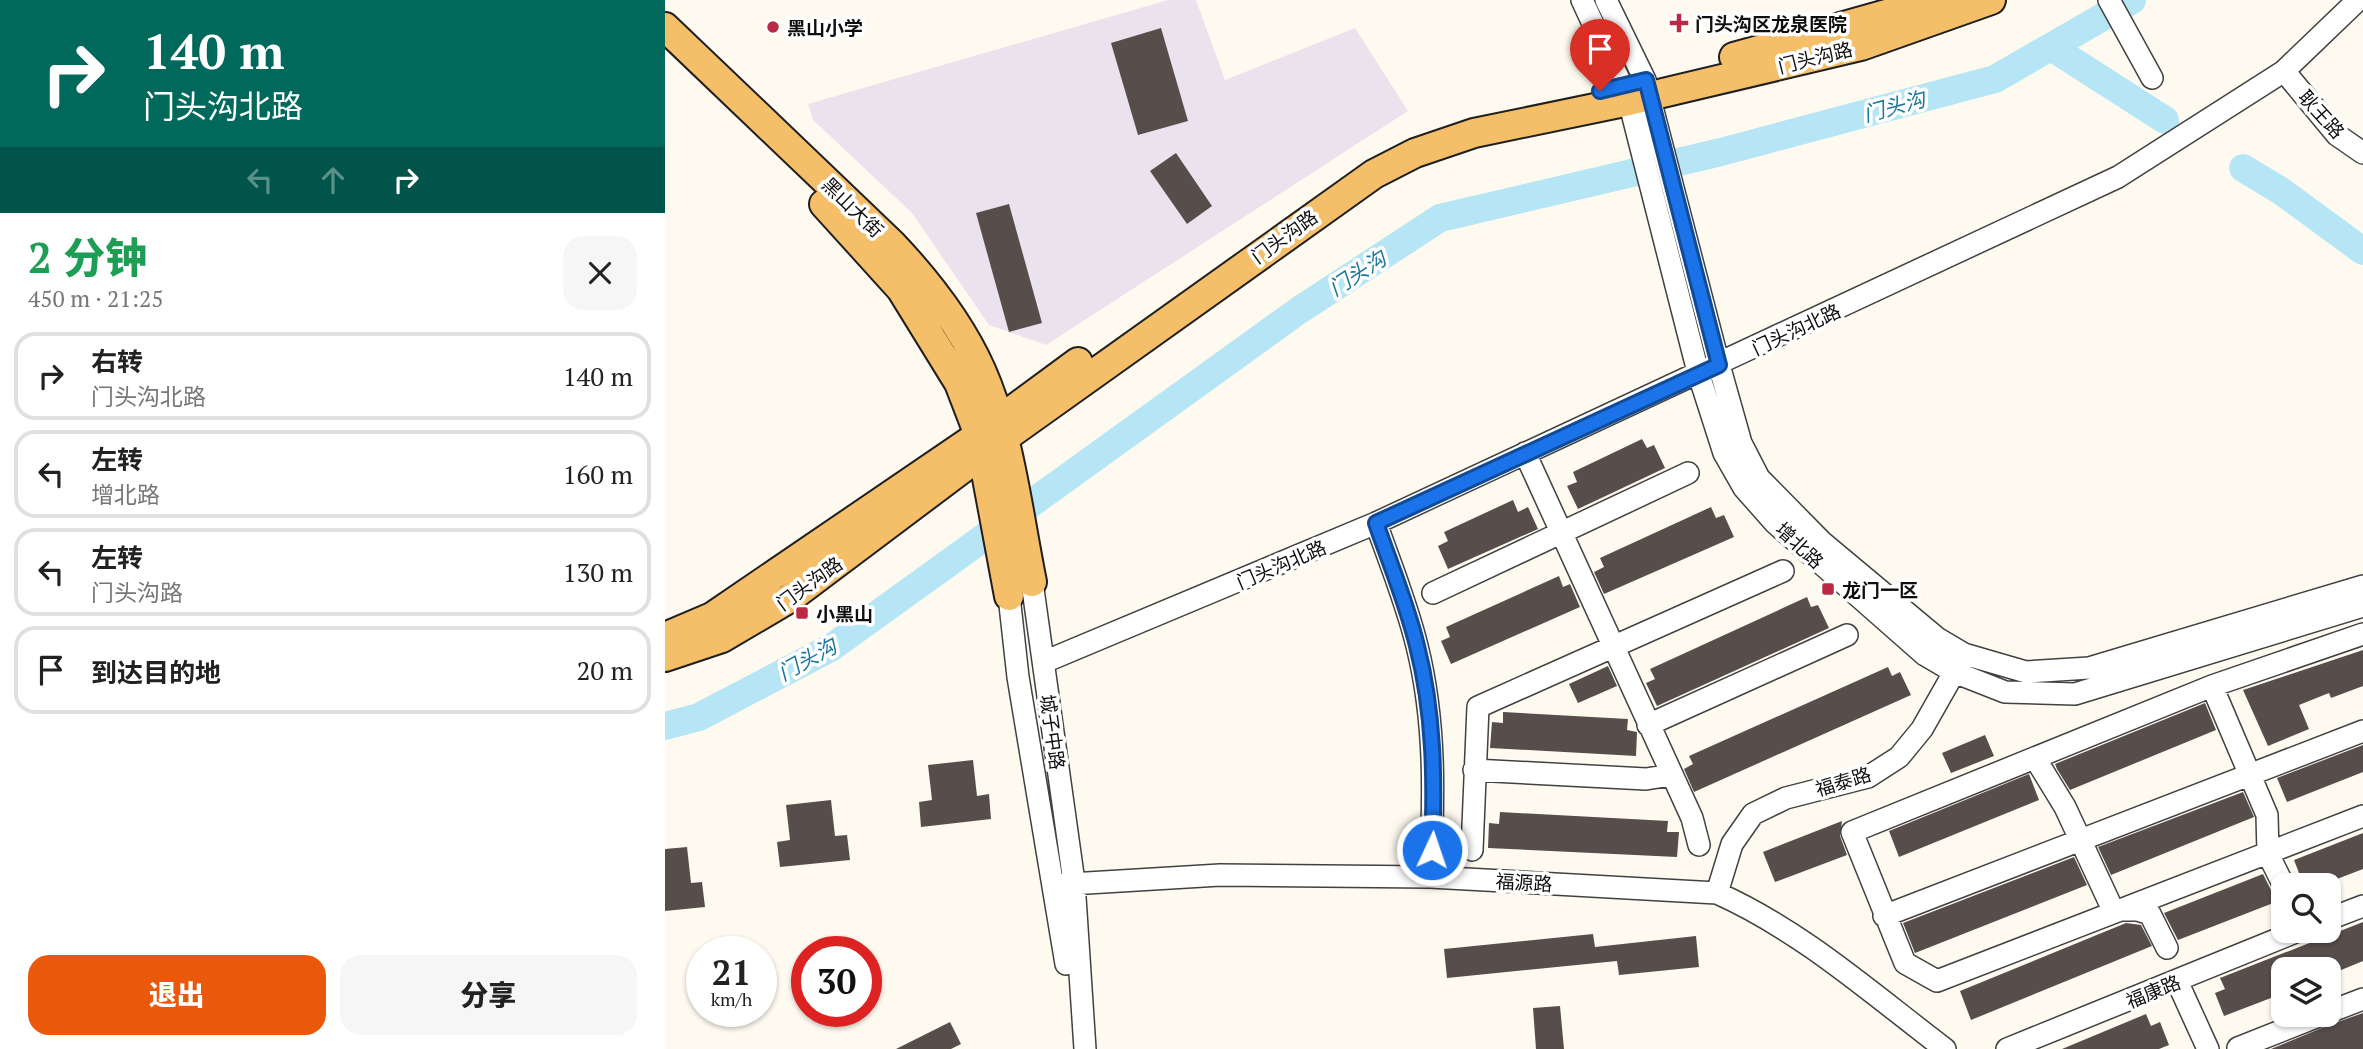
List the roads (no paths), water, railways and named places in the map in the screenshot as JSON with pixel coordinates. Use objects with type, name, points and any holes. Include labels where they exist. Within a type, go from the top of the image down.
[{"type":"main road","name":"门头沟路","points":[[1637,91],[1936,0]]},
{"type":"main road","name":"门头沟路","points":[[665,657],[732,633],[790,598],[990,436],[1267,227],[1370,161],[1415,140],[1485,116],[1637,91],[1861,46],[1990,0]]},
{"type":"main road","name":"黑山大街","points":[[665,27],[925,279],[981,369],[990,436]]},
{"type":"main road","name":"黑山大街","points":[[665,53],[834,213],[901,289],[990,436]]},
{"type":"main road","name":"门头沟路","points":[[665,636],[712,617],[990,436]]},
{"type":"main road","name":"城子中路","points":[[990,436],[1010,474],[1021,589]]},
{"type":"main road","points":[[990,436],[987,490],[1021,589]]},
{"type":"street","points":[[1583,0],[1637,91]]},
{"type":"street","points":[[1606,0],[1637,91]]},
{"type":"street","points":[[2109,0],[2147,69]]},
{"type":"street","name":"门头沟北路","points":[[1044,662],[1376,523],[2118,177],[2284,71],[2358,0]]},
{"type":"street","name":"耿王路","points":[[2284,71],[2337,135],[2363,153]]},
{"type":"street","name":"增北路","points":[[1637,91],[1658,125],[1671,223],[1698,372],[1724,453],[1744,488],[1775,523],[1925,655],[1959,663],[2027,672],[2089,668],[2363,586]]},
{"type":"street","name":"增北路","points":[[1637,91],[1637,131],[1719,365],[1741,443],[1759,478],[1822,542],[1937,638],[1959,663],[2005,692],[2075,694],[2363,606]]},
{"type":"street","points":[[1525,453],[1692,818],[1699,845]]},
{"type":"street","points":[[1433,593],[1688,473]]},
{"type":"street","points":[[1376,523],[1417,645],[1430,717],[1434,796],[1430,877]]},
{"type":"street","points":[[1472,850],[1478,707],[1783,571]]},
{"type":"street","name":"城子中路","points":[[1021,589],[1044,662],[1064,883],[1085,1049]]},
{"type":"street","name":"城子中路","points":[[1021,589],[1018,677],[1064,883],[1064,943],[1073,1049]]},
{"type":"street","points":[[2363,634],[2212,686],[1852,832],[1905,963],[1937,981],[2113,910],[2268,854],[2363,816]]},
{"type":"street","points":[[1648,724],[1847,635]]},
{"type":"street","name":"福泰路","points":[[1717,893],[1732,844],[1753,814],[1786,798],[1868,777],[1899,757],[1922,729],[1959,663]]},
{"type":"street","points":[[2212,686],[2267,815],[2268,854],[2278,873]]},
{"type":"street","points":[[1884,916],[2363,732]]},
{"type":"street","points":[[2035,758],[2065,807],[2113,910]]},
{"type":"street","points":[[1474,770],[1646,779],[1671,775]]},
{"type":"street","name":"福源路","points":[[1064,883],[1220,875],[1430,877],[1717,893],[1758,911],[1793,933],[1945,1049]]},
{"type":"street","points":[[2341,914],[2363,906]]},
{"type":"street","points":[[2113,910],[2139,910],[2150,914],[2168,948]]},
{"type":"street","name":"福康路","points":[[2007,1049],[2271,942]]},
{"type":"street","points":[[2177,981],[2208,1049]]},
{"type":"street","points":[[2341,1007],[2363,999]]},
{"type":"street","points":[[2237,1048],[2290,1027]]},
{"type":"waterway","name":"门头沟","points":[[665,726],[699,717],[832,647],[1298,311],[1440,218],[1721,152],[1995,79],[2132,0]]},
{"type":"waterway","points":[[2051,47],[2165,120]]},
{"type":"waterway","points":[[2243,168],[2281,191],[2363,251]]},
{"type":"place","name":"门头沟区龙泉医院","points":[[1679,23]]},
{"type":"place","name":"黑山小学","points":[[773,27]]},
{"type":"place","name":"龙门一区","points":[[1828,589]]},
{"type":"place","name":"小黑山","points":[[802,613]]}]
